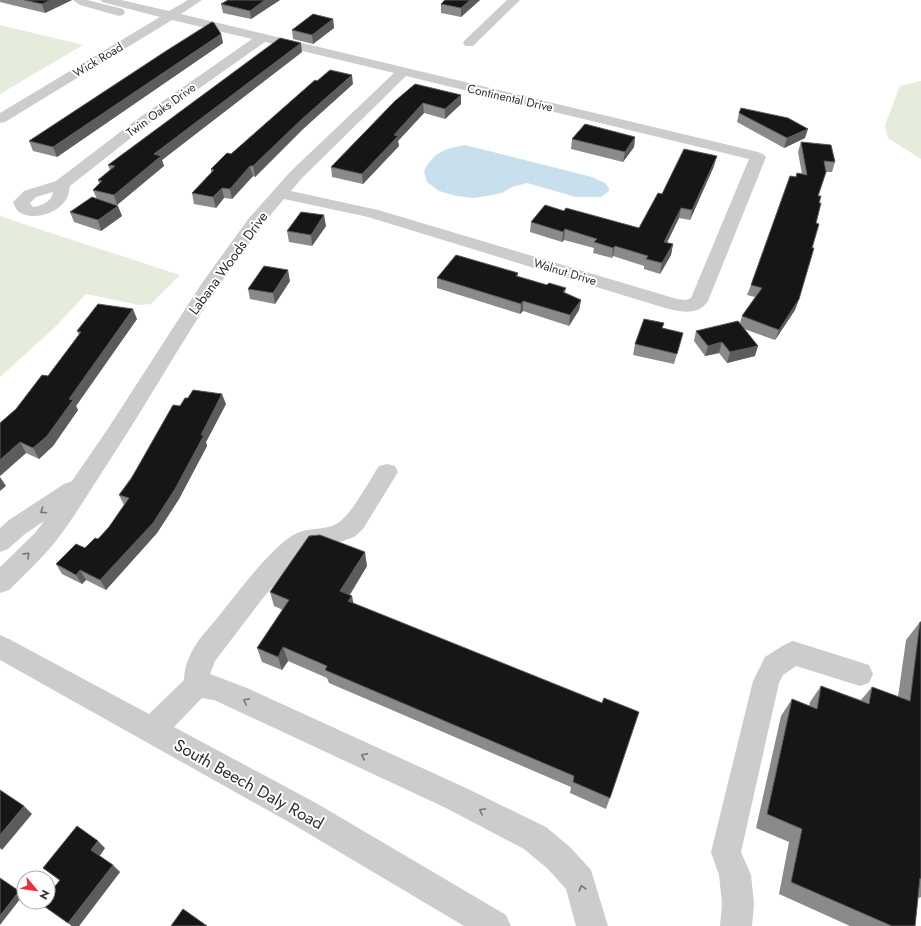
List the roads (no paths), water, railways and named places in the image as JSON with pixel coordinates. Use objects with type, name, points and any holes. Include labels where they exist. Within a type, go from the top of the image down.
[{"type":"street","name":"Continental Drive","points":[[79,0],[91,5],[166,18]]},
{"type":"street","name":"Continental Drive","points":[[106,0],[166,18],[199,30],[262,38],[758,157]]},
{"type":"street","name":"Wick Road","points":[[0,119],[196,0]]},
{"type":"street","points":[[469,43],[514,0]]},
{"type":"street","name":"Twin Oaks Drive","points":[[62,184],[141,123],[262,38]]},
{"type":"street","name":"Labana Woods Drive","points":[[0,583],[43,540],[86,480],[208,287],[255,222],[296,175],[403,72]]},
{"type":"street","name":"Walnut Drive","points":[[279,193],[372,213],[676,305],[692,306],[699,301],[758,157]]},
{"type":"street","points":[[197,686],[197,671],[206,653],[254,592],[289,551],[305,540],[323,538],[346,530],[355,522],[387,472]]},
{"type":"street","name":"Labana Woods Drive","points":[[0,542],[17,527],[40,513],[86,480]]},
{"type":"street","name":"South Beech Daly Road","points":[[0,647],[305,814],[495,926]]},
{"type":"street","points":[[736,926],[738,904],[735,875],[726,852],[766,681],[774,666],[794,653],[860,674]]},
{"type":"street","points":[[153,730],[186,693],[197,686],[208,686],[237,697],[456,798],[535,838],[559,858],[580,881],[592,926]]},
{"type":"water","points":[[465,145],[592,177],[605,183],[609,188],[609,191],[601,197],[576,197],[527,183],[512,187],[502,193],[474,198],[456,196],[439,191],[427,182],[424,171],[436,155],[445,150]]}]
